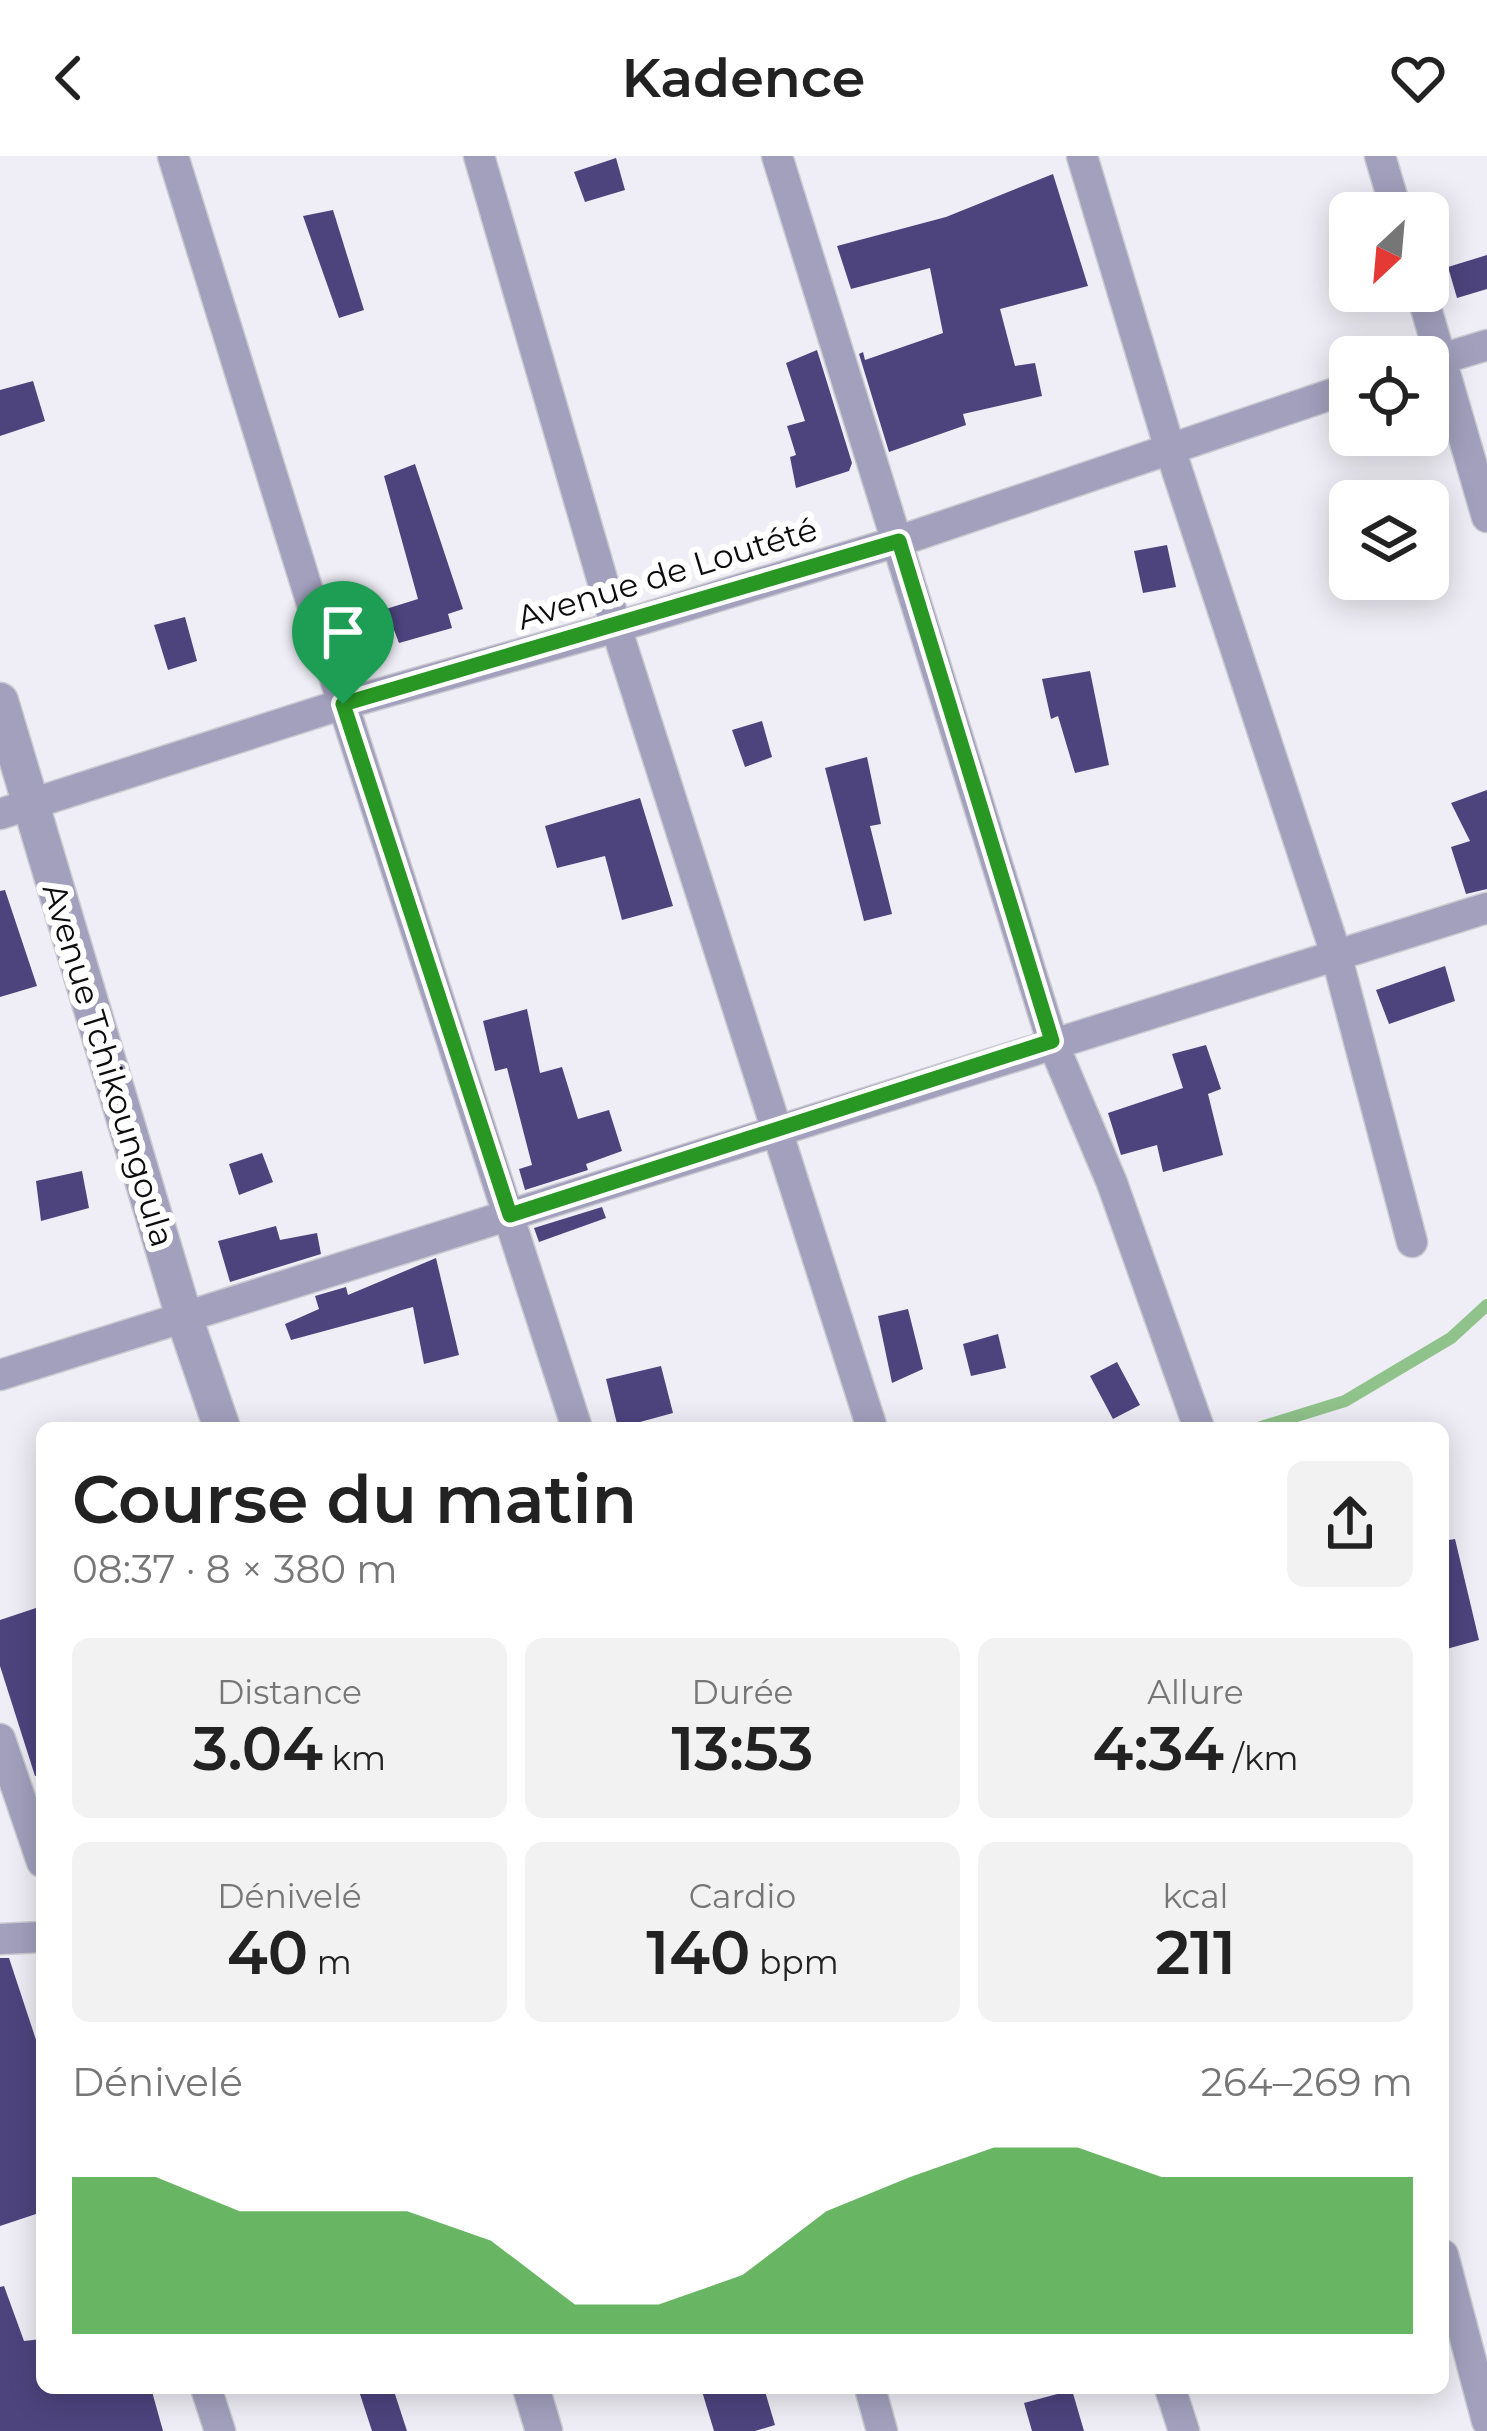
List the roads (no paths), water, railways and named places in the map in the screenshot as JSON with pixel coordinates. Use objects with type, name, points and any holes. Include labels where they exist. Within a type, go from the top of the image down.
[{"type":"street","points":[[173,156],[343,704],[575,1422]]},
{"type":"street","points":[[479,156],[616,627],[870,1422]]},
{"type":"street","points":[[777,156],[1052,1041],[1112,1183],[1196,1422]]},
{"type":"street","points":[[1082,156],[1169,446],[1336,954],[1412,1242]]},
{"type":"street","points":[[1380,156],[1391,192]]},
{"type":"street","points":[[1449,356],[1487,344]]},
{"type":"street","name":"Avenue de Loutété","points":[[16,809],[343,704],[899,541],[1329,395]]},
{"type":"street","points":[[1449,403],[1487,517]]},
{"type":"street","name":"Avenue Tchikoungoula","points":[[0,701],[16,809],[220,1422]]},
{"type":"street","points":[[0,1375],[777,1127],[1487,908]]},
{"type":"street","points":[[0,1739],[36,1844]]},
{"type":"street","points":[[0,1939],[36,1937]]},
{"type":"street","points":[[1449,2278],[1487,2421]]},
{"type":"street","points":[[208,2394],[220,2431]]},
{"type":"street","points":[[533,2394],[544,2431]]},
{"type":"street","points":[[872,2394],[882,2431]]},
{"type":"street","points":[[1172,2394],[1184,2431]]},
{"type":"waterway","points":[[1277,1422],[1345,1401],[1451,1338],[1487,1305]]}]
